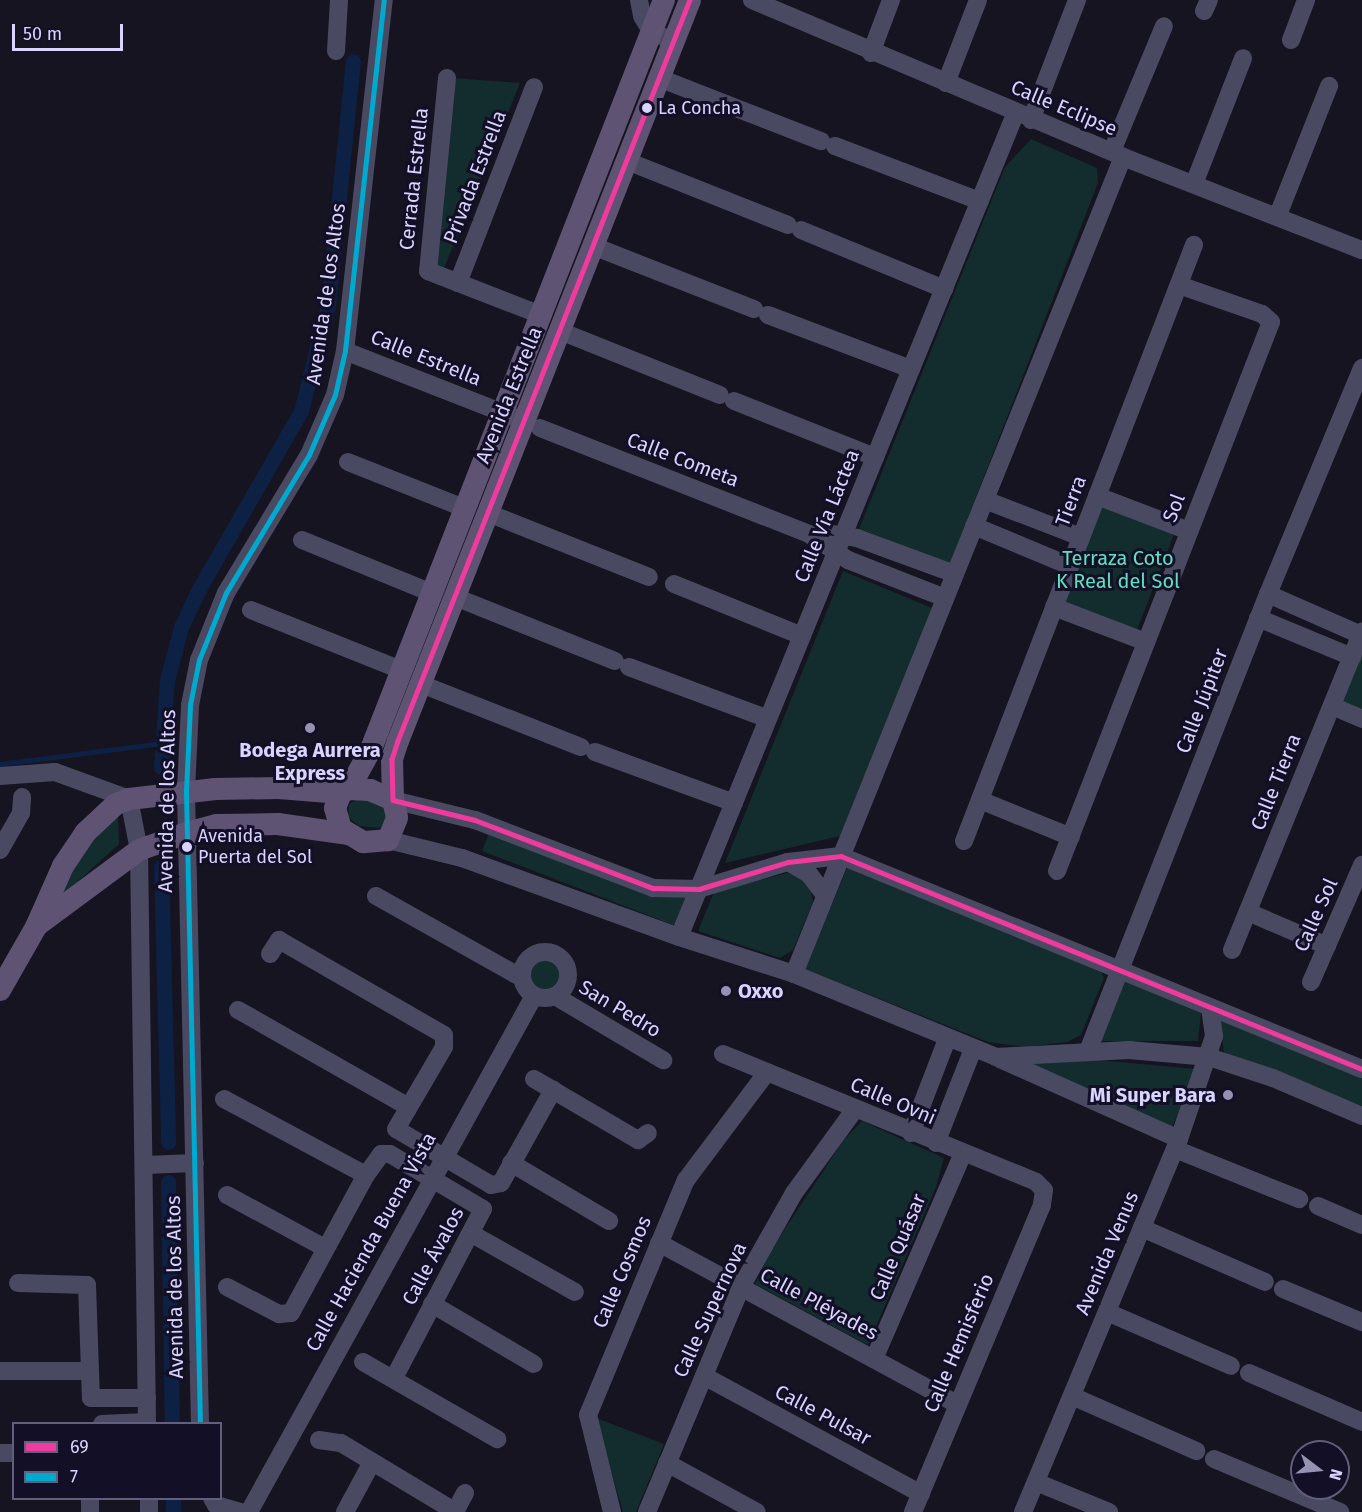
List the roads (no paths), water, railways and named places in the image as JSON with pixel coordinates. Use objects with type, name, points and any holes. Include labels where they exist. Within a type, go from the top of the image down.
[{"type":"main road","name":"Avenida Estrella","points":[[345,791],[371,749],[664,0]]},
{"type":"main road","name":"Avenida Estrella","points":[[393,800],[392,759],[488,513],[532,425],[560,331],[690,0]]},
{"type":"main road","points":[[0,990],[36,927],[63,866],[86,833],[116,804],[129,799],[186,791],[279,788],[370,790],[393,800],[397,818],[388,840],[363,842],[347,834],[278,824],[217,825],[139,850],[36,927]]},
{"type":"main road","points":[[345,791],[335,817],[347,834]]},
{"type":"street","points":[[336,51],[339,0]]},
{"type":"street","name":"Avenida de los Altos","points":[[200,1422],[186,791],[190,705],[204,645],[253,542],[320,436],[335,395],[345,351],[384,0]]},
{"type":"street","name":"Calle Eclipse","points":[[752,0],[795,8],[871,53],[1117,154],[1361,248]]},
{"type":"street","points":[[871,53],[891,0]]},
{"type":"street","points":[[946,83],[978,0]]},
{"type":"street","name":"Calle Vía Láctea","points":[[679,937],[980,201],[1024,116],[1077,0]]},
{"type":"street","points":[[1291,40],[1306,0]]},
{"type":"street","points":[[636,1],[651,31],[674,42]]},
{"type":"street","points":[[794,974],[985,500],[1164,26]]},
{"type":"street","points":[[1194,184],[1243,58]]},
{"type":"street","name":"Cerrada Estrella","points":[[447,78],[428,271],[541,315]]},
{"type":"street","points":[[659,78],[980,201]]},
{"type":"street","points":[[1278,215],[1329,86]]},
{"type":"street","name":"Privada Estrella","points":[[458,284],[534,87]]},
{"type":"street","points":[[627,160],[944,289]]},
{"type":"street","name":"Tierra","points":[[964,841],[1194,245]]},
{"type":"street","points":[[593,246],[911,369]]},
{"type":"street","name":"Sol","points":[[1057,871],[1271,322],[1262,314],[1179,285]]},
{"type":"street","points":[[560,331],[875,457]]},
{"type":"street","name":"Calle Estrella","points":[[345,351],[532,425]]},
{"type":"street","name":"Calle Júpiter","points":[[1088,1051],[1258,618],[1362,368]]},
{"type":"street","name":"Calle Cometa","points":[[532,425],[809,534],[836,553],[945,598]]},
{"type":"street","points":[[348,462],[464,508]]},
{"type":"street","points":[[1097,496],[1189,531]]},
{"type":"street","points":[[985,500],[1081,537]]},
{"type":"street","points":[[488,513],[649,577]]},
{"type":"street","points":[[974,526],[1070,566]]},
{"type":"street","name":"Calle Cometa","points":[[809,534],[844,534],[955,574]]},
{"type":"street","points":[[302,540],[432,593]]},
{"type":"street","points":[[674,584],[802,636]]},
{"type":"street","points":[[1268,594],[1361,633]]},
{"type":"street","points":[[455,597],[768,719]]},
{"type":"street","points":[[1054,607],[1146,642]]},
{"type":"street","points":[[251,610],[401,670]]},
{"type":"street","points":[[1258,618],[1352,657]]},
{"type":"street","name":"Calle Tierra","points":[[1232,950],[1361,633]]},
{"type":"street","points":[[421,684],[734,803]]},
{"type":"street","points":[[1332,706],[1362,719]]},
{"type":"street","points":[[0,776],[55,772],[129,799]]},
{"type":"street","points":[[0,850],[21,813],[22,797]]},
{"type":"street","name":"Avenida de los Altos","points":[[129,799],[139,850],[147,1422]]},
{"type":"street","points":[[393,800],[475,820],[653,888],[699,889],[788,862],[841,856],[1362,1069]]},
{"type":"street","points":[[980,800],[1071,837]]},
{"type":"street","points":[[388,840],[462,858],[679,937],[794,974],[947,1039],[996,1057],[1177,1144],[1299,1198]]},
{"type":"street","points":[[788,862],[810,874],[825,895]]},
{"type":"street","name":"Calle Sol","points":[[1311,982],[1362,866]]},
{"type":"street","points":[[376,896],[522,978],[534,996],[555,996],[567,981],[566,968],[558,957],[546,953],[533,956],[524,965],[522,978]]},
{"type":"street","points":[[1248,912],[1327,946]]},
{"type":"street","points":[[270,954],[279,940],[441,1033],[446,1039],[396,1129],[442,1158],[497,1186],[553,1090]]},
{"type":"street","name":"Calle Hacienda Buena Vista","points":[[249,1512],[442,1158],[534,996]]},
{"type":"street","name":"San Pedro","points":[[555,996],[663,1060]]},
{"type":"street","name":"Avenida Venus","points":[[1023,1512],[1177,1144],[1209,1057],[1215,1029],[1209,1006]]},
{"type":"street","points":[[238,1010],[407,1106]]},
{"type":"street","points":[[911,1133],[947,1039]]},
{"type":"street","points":[[936,1143],[973,1049]]},
{"type":"street","points":[[996,1057],[1129,1050],[1209,1057],[1273,1078],[1362,1116]]},
{"type":"street","name":"Calle Ovni","points":[[723,1054],[911,1133],[1036,1182],[1044,1190]]},
{"type":"street","name":"Calle Cosmos","points":[[612,1512],[588,1415],[686,1180],[767,1072]]},
{"type":"street","points":[[534,1080],[638,1140],[648,1133]]},
{"type":"street","points":[[224,1099],[366,1175]]},
{"type":"street","name":"Calle Supernova","points":[[647,1512],[741,1287],[794,1193],[855,1109]]},
{"type":"street","points":[[227,1287],[288,1316],[378,1155],[387,1153],[431,1179]]},
{"type":"street","name":"Calle Quásar","points":[[874,1359],[963,1153]]},
{"type":"street","points":[[145,1166],[195,1162]]},
{"type":"street","points":[[511,1163],[609,1221]]},
{"type":"street","name":"Calle Ávalos","points":[[394,1378],[483,1213],[482,1206],[431,1179]]},
{"type":"street","name":"Calle Hemisferio","points":[[914,1512],[957,1404],[1042,1205],[1044,1190]]},
{"type":"street","points":[[227,1195],[325,1248]]},
{"type":"street","points":[[1318,1206],[1362,1225]]},
{"type":"street","points":[[1142,1228],[1265,1282]]},
{"type":"street","points":[[472,1234],[575,1292]]},
{"type":"street","name":"Calle Pléyades","points":[[658,1243],[957,1404]]},
{"type":"street","points":[[18,1283],[87,1285],[88,1371],[91,1398],[147,1398]]},
{"type":"street","points":[[1283,1289],[1362,1322]]},
{"type":"street","points":[[432,1304],[534,1364]]},
{"type":"street","points":[[1107,1312],[1231,1366]]},
{"type":"street","points":[[363,1362],[497,1439]]},
{"type":"street","points":[[0,1371],[88,1371]]},
{"type":"street","points":[[1249,1373],[1362,1422]]},
{"type":"street","name":"Calle Pulsar","points":[[704,1376],[921,1494]]},
{"type":"street","points":[[1072,1396],[1196,1451]]},
{"type":"street","points":[[320,1440],[341,1443],[451,1509],[457,1508],[465,1493]]},
{"type":"street","points":[[1214,1459],[1340,1512]]},
{"type":"street","points":[[345,1512],[372,1462]]},
{"type":"street","points":[[667,1463],[757,1512]]},
{"type":"street","points":[[1036,1482],[1108,1512]]},
{"type":"street","points":[[213,1500],[216,1505],[240,1512]]},
{"type":"waterway","points":[[161,767],[167,680],[181,627],[199,589],[301,411],[328,306],[353,61]]},
{"type":"waterway","points":[[0,764],[162,743]]},
{"type":"waterway","points":[[161,867],[168,1142]]},
{"type":"waterway","points":[[168,1182],[172,1422]]},
{"type":"waterway","points":[[173,1500],[173,1512]]},
{"type":"place","name":"La Concha","points":[[647,108]]},
{"type":"place","name":"Bodega Aurrera Express","points":[[310,728]]},
{"type":"place","name":"Avenida Puerta del Sol","points":[[187,847]]},
{"type":"place","name":"Oxxo","points":[[726,991]]},
{"type":"place","name":"Mi Super Bara","points":[[1228,1095]]},
{"type":"park label","name":"Terraza Coto K Real del Sol","points":[[1118,570]]}]
